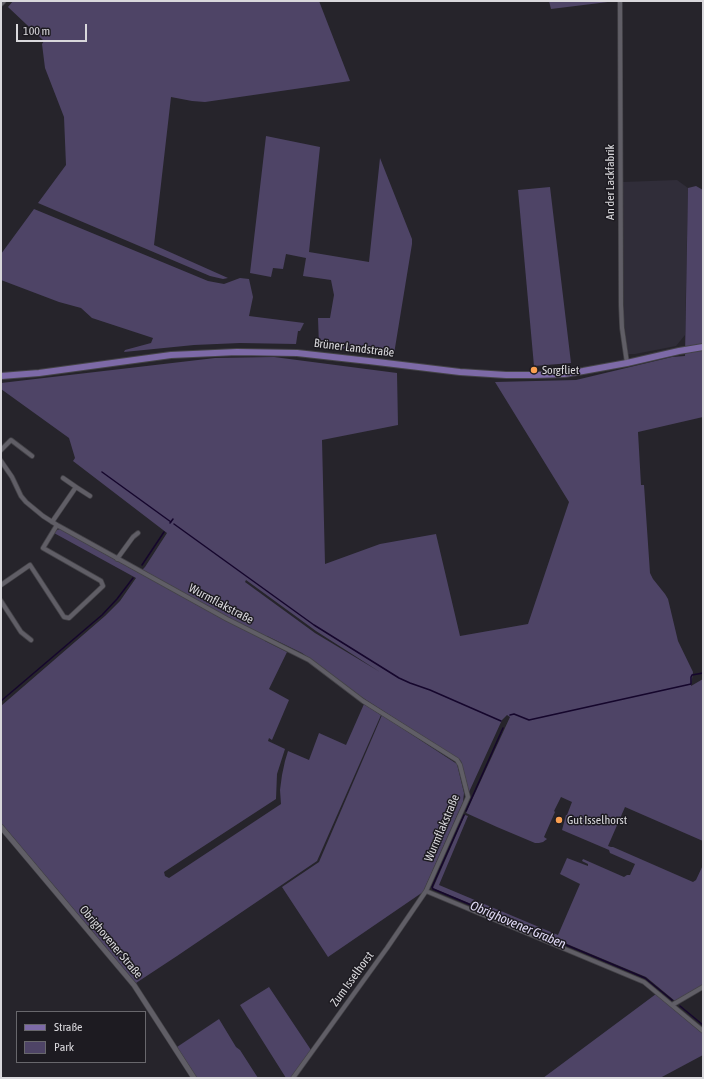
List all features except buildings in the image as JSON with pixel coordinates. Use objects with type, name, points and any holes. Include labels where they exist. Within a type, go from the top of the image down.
[{"type":"main road","name":"Brüner Landstraße","points":[[1,376],[39,373],[171,355],[237,352],[297,353],[460,372],[506,375],[564,374],[627,363],[703,347]]},
{"type":"street","name":"An der Lackfabrik","points":[[620,1],[621,305],[622,328],[627,363]]},
{"type":"street","points":[[1,450],[11,440],[32,456]]},
{"type":"street","name":"Wurmflakstraße","points":[[1,461],[26,502],[52,522],[227,619],[309,660],[363,701],[457,760],[460,764],[468,797],[426,891]]},
{"type":"street","points":[[63,478],[90,496]]},
{"type":"street","points":[[52,522],[76,486]]},
{"type":"street","points":[[1,585],[30,565],[64,617],[69,618],[103,586],[101,581],[43,548],[57,525]]},
{"type":"street","points":[[117,559],[133,537],[138,533]]},
{"type":"street","points":[[1,601],[21,632],[31,640]]},
{"type":"street","name":"Obrighovener Straße","points":[[1,827],[134,985],[194,1078]]},
{"type":"street","points":[[426,891],[644,982],[703,1031]]},
{"type":"street","name":"Zum Isselhorst","points":[[293,1078],[387,948],[426,891]]},
{"type":"street","points":[[672,1005],[703,987]]},
{"type":"shaded area","points":[[677,180],[688,188],[685,335],[676,346],[628,354],[624,321],[623,182]]},
{"type":"green space","points":[[13,1],[319,1],[350,81],[205,102],[171,97],[154,245],[228,278],[223,279],[210,276],[38,203],[66,165],[64,117],[45,68],[42,44],[44,41],[8,7]]},
{"type":"green space","points":[[549,1],[616,1],[551,9]]},
{"type":"green space","points":[[266,136],[320,147],[309,252],[369,262],[380,158],[412,239],[394,354],[319,346],[318,318],[330,318],[334,295],[331,280],[303,276],[306,258],[286,254],[283,269],[273,268],[271,277],[250,273]]},
{"type":"green space","points":[[696,186],[703,190],[703,417],[638,432],[641,485],[644,485],[650,573],[668,599],[678,641],[693,672],[691,686],[703,679],[703,841],[625,807],[608,846],[693,882],[696,880],[703,865],[703,985],[675,1001],[646,977],[433,888],[465,815],[468,816],[439,885],[558,935],[580,884],[560,874],[567,858],[588,866],[588,864],[582,861],[583,859],[624,877],[630,875],[635,864],[610,853],[609,850],[562,830],[566,815],[572,802],[561,797],[544,837],[547,839],[539,843],[535,843],[466,813],[510,717],[507,715],[502,720],[469,792],[461,761],[360,696],[302,653],[267,636],[265,641],[287,652],[269,689],[289,700],[272,740],[269,738],[268,741],[285,749],[277,774],[276,799],[164,872],[165,876],[169,878],[281,804],[280,790],[288,751],[309,760],[319,733],[346,745],[364,704],[381,715],[317,861],[136,983],[1,823],[1,706],[105,616],[120,601],[136,578],[54,533],[60,529],[139,573],[145,567],[167,533],[73,461],[75,458],[69,438],[1,389],[1,383],[215,358],[274,357],[397,373],[398,425],[322,440],[325,564],[380,544],[436,534],[460,636],[528,624],[569,502],[495,382],[576,380],[672,357],[685,356],[688,188]],"holes":[[[246,580],[316,631],[380,672],[315,633],[245,582]]]},
{"type":"green space","points":[[550,187],[571,363],[534,366],[518,190]]},
{"type":"green space","points":[[34,209],[208,281],[224,284],[240,278],[249,279],[253,297],[249,316],[304,323],[300,331],[298,331],[296,344],[240,343],[194,345],[124,352],[125,350],[151,343],[153,338],[92,318],[81,308],[59,302],[1,280],[1,254]]},
{"type":"green space","points":[[382,715],[457,764],[464,793],[463,802],[423,892],[328,957],[282,887],[319,862]]},
{"type":"green space","points":[[269,987],[311,1050],[291,1078],[286,1078],[240,1005]]},
{"type":"green space","points":[[656,994],[703,1034],[703,1055],[660,1078],[543,1078]]},
{"type":"green space","points":[[219,1019],[236,1047],[240,1050],[258,1078],[197,1078],[177,1047]]},
{"type":"waterway","points":[[102,472],[171,522]]},
{"type":"waterway","points":[[170,523],[173,519]]},
{"type":"waterway","points":[[174,524],[314,625],[399,678],[501,721]]},
{"type":"waterway","points":[[142,565],[164,532]]},
{"type":"waterway","points":[[1,701],[102,615],[117,599],[133,578]]},
{"type":"waterway","name":"Obrighovener Graben","points":[[510,715],[514,714],[529,720],[691,684],[692,675],[703,673]]},
{"type":"waterway","name":"Obrighovener Graben","points":[[466,811],[503,728]]},
{"type":"waterway","name":"Obrighovener Graben","points":[[464,815],[432,887],[433,889],[645,978],[672,1000]]},
{"type":"waterway","name":"Obrighovener Graben","points":[[680,1006],[703,1025]]},
{"type":"place","name":"Sorgfliet","points":[[534,370]]},
{"type":"place","name":"Gut Isselhorst","points":[[559,820]]}]
